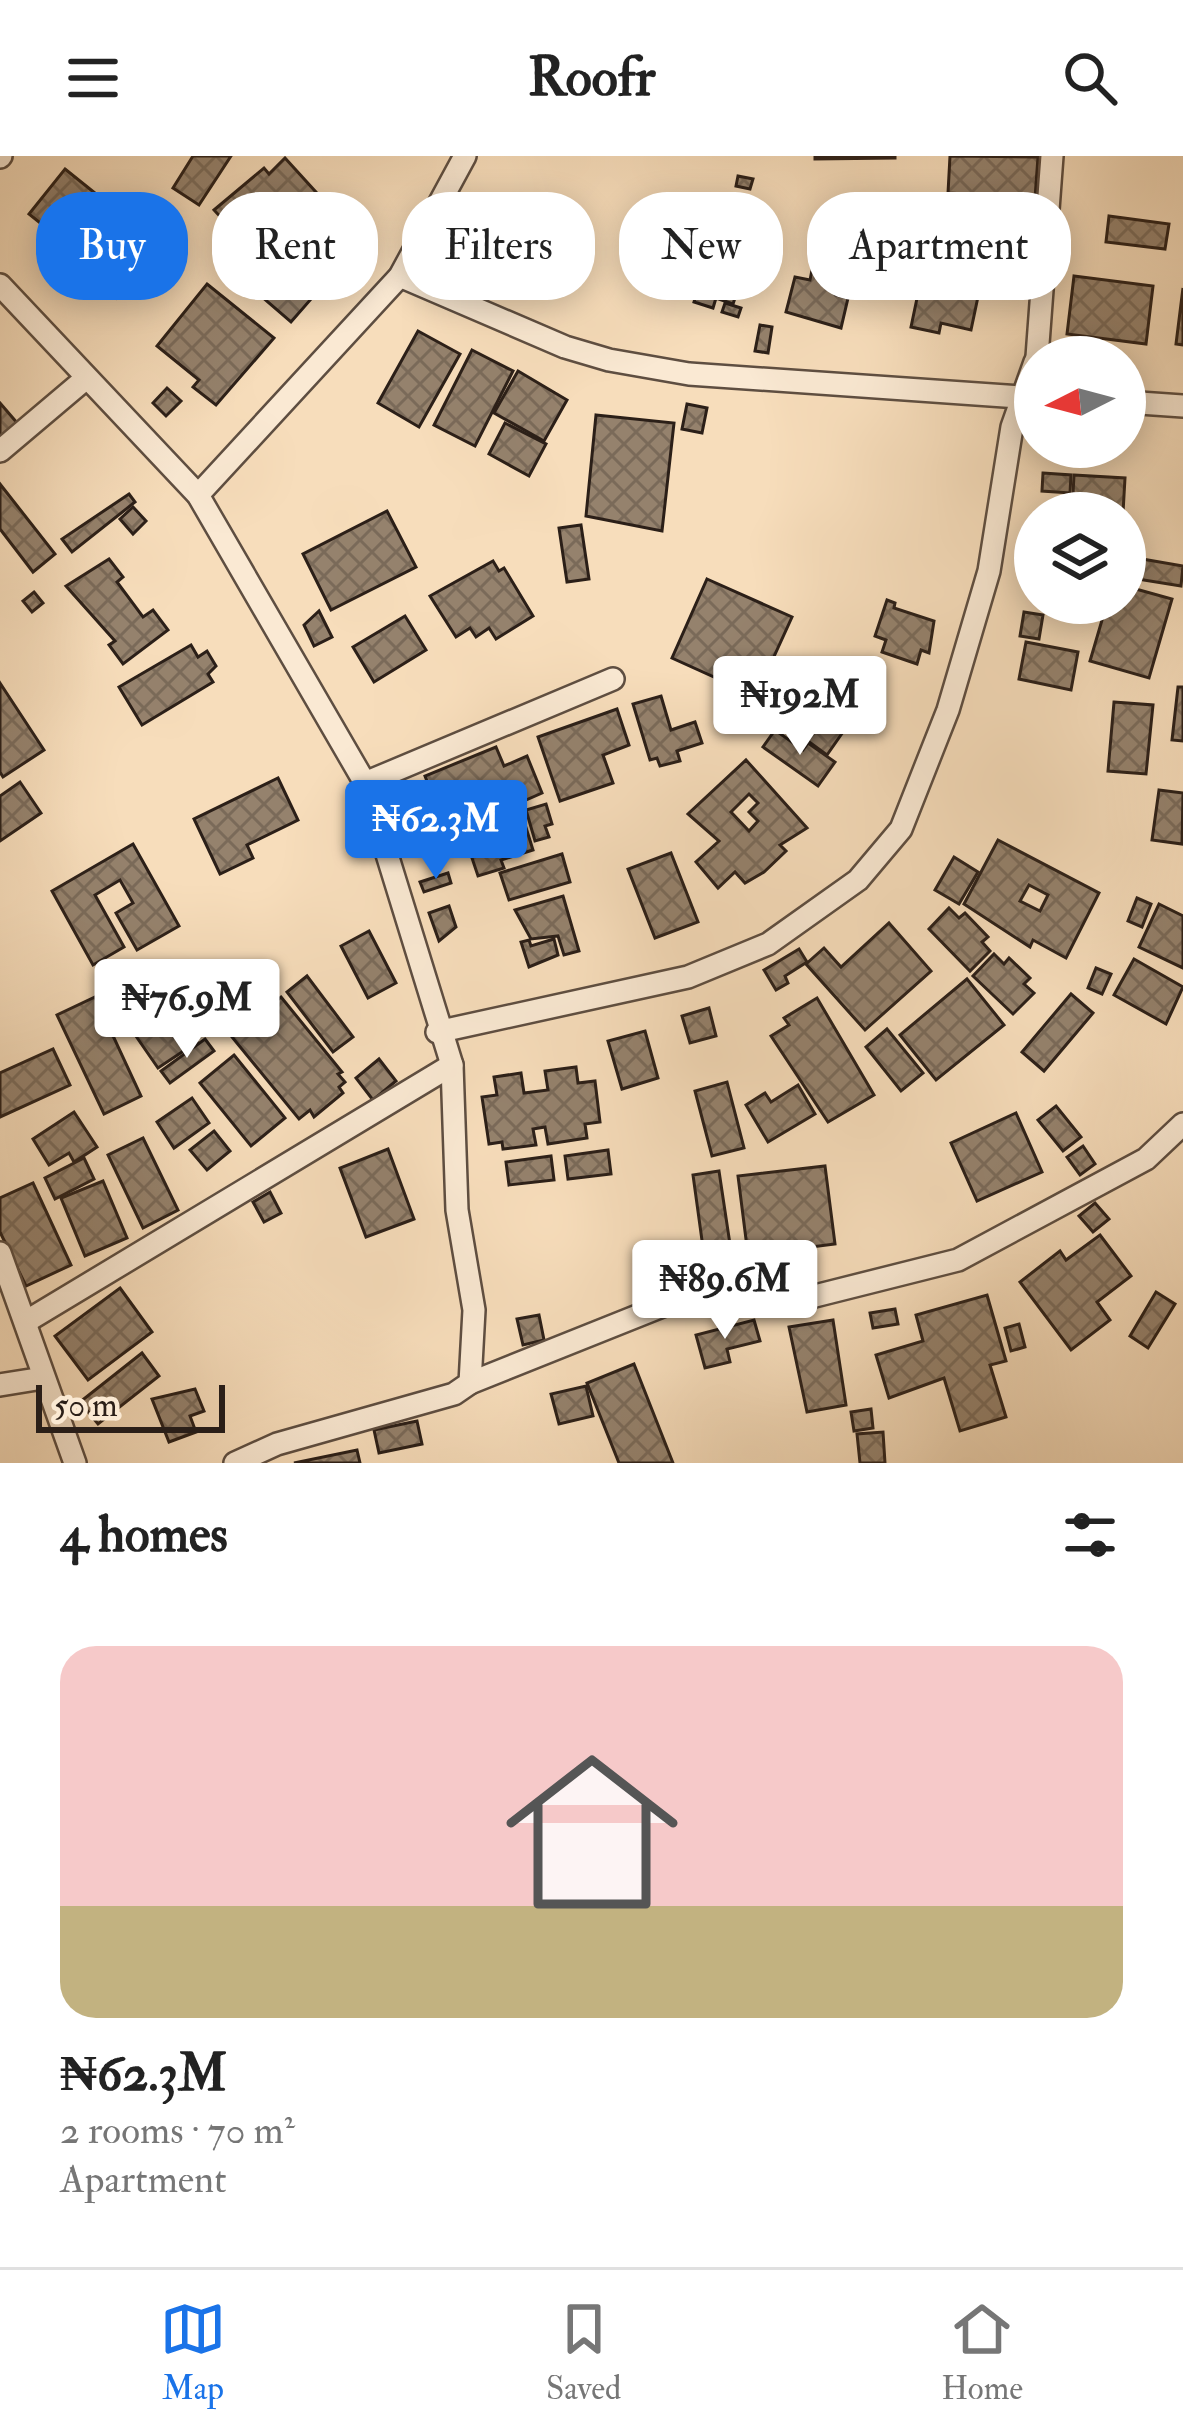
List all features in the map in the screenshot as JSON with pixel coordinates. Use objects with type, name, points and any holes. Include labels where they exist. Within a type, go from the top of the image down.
[{"type":"street","points":[[198,495],[400,276],[465,156]]},
{"type":"street","points":[[1038,336],[1052,156]]},
{"type":"street","points":[[400,276],[565,347],[610,360],[688,374],[1014,397]]},
{"type":"street","points":[[0,285],[84,380],[198,495],[364,783],[437,1031],[452,1065],[457,1210],[474,1310],[470,1383]]},
{"type":"street","points":[[0,451],[84,380]]},
{"type":"street","points":[[1146,404],[1183,406]]},
{"type":"street","points":[[437,1031],[688,977],[768,944],[858,880],[901,829],[948,710],[989,571],[1014,424]]},
{"type":"street","points":[[364,783],[613,679]]},
{"type":"street","points":[[27,1321],[452,1065]]},
{"type":"street","points":[[235,1463],[278,1444],[454,1394],[470,1383],[700,1292],[763,1303],[802,1299],[958,1260],[1146,1159],[1183,1124]]},
{"type":"street","points":[[0,1253],[75,1463]]},
{"type":"street","points":[[0,1385],[43,1378]]},
{"type":"building","points":[[193,156],[231,156],[199,205],[188,198],[188,192],[173,188]]},
{"type":"building","points":[[895,156],[895,158],[815,159]]},
{"type":"building","points":[[950,156],[1038,157],[1035,192],[948,192]]},
{"type":"building","points":[[285,158],[316,192],[235,192],[264,168],[269,174]]},
{"type":"building","points":[[65,169],[94,192],[47,192]]},
{"type":"building","points":[[738,176],[753,179],[750,189],[736,186]]},
{"type":"building","points":[[1109,216],[1169,224],[1165,249],[1106,242]]},
{"type":"building","points":[[1074,276],[1153,286],[1146,344],[1146,336],[1067,334]]},
{"type":"building","points":[[795,277],[807,279],[807,300],[848,300],[841,328],[786,312]]},
{"type":"building","points":[[207,284],[212,300],[227,300],[274,338],[216,405],[193,387],[199,380],[157,346]]},
{"type":"building","points":[[1183,288],[1183,345],[1176,344]]},
{"type":"building","points":[[266,300],[310,300],[291,322]]},
{"type":"building","points":[[695,300],[715,300],[713,308]]},
{"type":"building","points":[[917,300],[977,300],[971,330],[941,323],[939,333],[911,327]]},
{"type":"building","points":[[725,303],[741,308],[738,317],[722,312]]},
{"type":"building","points":[[760,325],[772,327],[768,353],[755,351]]},
{"type":"building","points":[[418,331],[460,354],[419,427],[378,403]]},
{"type":"building","points":[[472,350],[513,371],[475,446],[434,425]]},
{"type":"building","points":[[518,371],[567,400],[544,441],[494,413]]},
{"type":"building","points":[[167,388],[181,401],[166,416],[153,403]]},
{"type":"building","points":[[0,403],[18,424],[0,441]]},
{"type":"building","points":[[687,404],[707,408],[702,433],[682,429]]},
{"type":"building","points":[[596,415],[674,423],[662,531],[586,516]]},
{"type":"building","points":[[505,423],[546,444],[529,476],[489,454]]},
{"type":"building","points":[[1043,473],[1071,475],[1070,492],[1042,491]]},
{"type":"building","points":[[1074,475],[1125,478],[1124,492],[1073,492]]},
{"type":"building","points":[[0,484],[55,554],[33,572],[0,529]]},
{"type":"building","points":[[129,494],[135,502],[72,552],[62,539]]},
{"type":"building","points":[[133,507],[146,521],[133,534],[120,519]]},
{"type":"building","points":[[387,511],[416,567],[331,610],[303,554]]},
{"type":"building","points":[[581,525],[589,579],[567,582],[559,528]]},
{"type":"building","points":[[109,559],[123,577],[117,582],[143,617],[153,610],[168,630],[123,664],[109,645],[115,641],[66,586]]},
{"type":"building","points":[[1146,560],[1183,566],[1181,586],[1146,580]]},
{"type":"building","points":[[493,561],[499,571],[504,568],[533,616],[496,639],[489,628],[476,637],[470,628],[456,637],[430,596]]},
{"type":"building","points":[[707,579],[792,617],[756,696],[672,658]]},
{"type":"building","points":[[34,592],[43,603],[32,612],[23,601]]},
{"type":"building","points":[[1146,592],[1172,599],[1149,678],[1090,661],[1101,624],[1146,624]]},
{"type":"building","points":[[887,600],[895,603],[894,608],[934,621],[929,653],[921,650],[917,664],[882,652],[886,640],[875,636]]},
{"type":"building","points":[[319,611],[332,637],[314,646],[304,625]]},
{"type":"building","points":[[405,616],[426,650],[374,682],[353,647]]},
{"type":"building","points":[[1022,624],[1042,624],[1039,639],[1020,636]]},
{"type":"building","points":[[1026,642],[1078,652],[1071,690],[1019,679]]},
{"type":"building","points":[[191,645],[198,657],[207,651],[216,666],[208,674],[213,682],[142,725],[119,687]]},
{"type":"building","points":[[786,668],[800,678],[765,725],[752,715]]},
{"type":"building","points":[[801,682],[824,704],[797,734],[778,717]]},
{"type":"building","points":[[0,683],[44,750],[3,777],[0,772]]},
{"type":"building","points":[[1178,687],[1183,687],[1183,741],[1172,740]]},
{"type":"building","points":[[661,696],[671,730],[695,722],[702,743],[677,751],[680,761],[660,766],[657,758],[650,760],[633,704]]},
{"type":"building","points":[[1114,702],[1153,705],[1146,774],[1108,771]]},
{"type":"building","points":[[617,709],[629,745],[603,755],[613,783],[560,801],[538,737]]},
{"type":"building","points":[[819,710],[845,729],[827,755],[801,736]]},
{"type":"building","points":[[775,730],[803,750],[808,743],[835,762],[818,786],[763,747]]},
{"type":"building","points":[[496,747],[504,766],[527,756],[542,793],[448,834],[425,776]]},
{"type":"building","points":[[746,760],[807,828],[780,845],[786,851],[764,872],[745,883],[735,872],[718,888],[696,862],[719,841],[688,814]],"holes":[[[749,794],[758,803],[749,812],[758,821],[749,831],[731,812]]]},
{"type":"building","points":[[278,778],[298,820],[247,845],[253,858],[220,874],[194,819]]},
{"type":"building","points":[[20,782],[41,813],[0,841],[0,796]]},
{"type":"building","points":[[1159,790],[1183,793],[1182,844],[1152,840]]},
{"type":"building","points":[[546,804],[552,824],[545,826],[549,837],[535,841],[526,810]]},
{"type":"building","points":[[523,818],[533,850],[501,860],[504,868],[478,876],[465,837]]},
{"type":"building","points":[[998,840],[1099,893],[1066,958],[1033,940],[1030,947],[964,904]],"holes":[[[1029,885],[1048,895],[1040,911],[1020,901]]]},
{"type":"building","points":[[133,844],[179,926],[137,950],[116,913],[133,903],[120,880],[95,895],[124,947],[93,965],[52,891]]},
{"type":"building","points":[[671,853],[698,922],[655,938],[628,869]]},
{"type":"building","points":[[562,854],[570,882],[509,900],[500,873]]},
{"type":"building","points":[[954,857],[978,872],[959,904],[935,890]]},
{"type":"building","points":[[448,873],[451,883],[424,892],[420,882]]},
{"type":"building","points":[[563,896],[579,951],[564,955],[558,936],[531,939],[515,910]]},
{"type":"building","points":[[1137,898],[1151,904],[1142,927],[1128,921]]},
{"type":"building","points":[[1159,904],[1183,916],[1183,968],[1139,947]]},
{"type":"building","points":[[449,906],[456,927],[439,941],[429,913]]},
{"type":"building","points":[[949,908],[959,918],[965,913],[988,937],[982,942],[990,951],[970,971],[929,929]]},
{"type":"building","points":[[889,923],[931,971],[865,1030],[806,964],[824,948],[841,967]]},
{"type":"building","points":[[369,931],[396,983],[368,998],[341,946]]},
{"type":"building","points":[[554,939],[558,955],[529,967],[521,942],[529,940],[531,946]]},
{"type":"building","points":[[799,949],[807,962],[785,976],[788,983],[776,990],[764,970]]},
{"type":"building","points":[[994,954],[1004,964],[1009,958],[1030,978],[1024,984],[1034,993],[1013,1014],[973,976]]},
{"type":"building","points":[[1134,959],[1183,987],[1166,1024],[1114,995]]},
{"type":"building","points":[[1096,968],[1111,974],[1102,994],[1088,988]]},
{"type":"building","points":[[307,976],[353,1037],[333,1052],[287,992]]},
{"type":"building","points":[[967,979],[1004,1025],[936,1080],[900,1035]]},
{"type":"building","points":[[1071,994],[1093,1013],[1044,1071],[1022,1052]]},
{"type":"building","points":[[95,997],[141,1096],[104,1114],[57,1015]]},
{"type":"building","points":[[281,997],[342,1072],[338,1074],[345,1082],[339,1087],[343,1093],[314,1117],[310,1110],[299,1119],[232,1037]]},
{"type":"building","points":[[817,998],[874,1095],[828,1122],[771,1036],[789,1025],[784,1018]]},
{"type":"building","points":[[170,1002],[197,1042],[158,1068],[131,1029]]},
{"type":"building","points":[[709,1008],[716,1036],[690,1043],[682,1016]]},
{"type":"building","points":[[887,1029],[923,1073],[901,1091],[866,1047]]},
{"type":"building","points":[[645,1031],[658,1078],[622,1089],[608,1041]]},
{"type":"building","points":[[205,1039],[214,1051],[170,1083],[161,1071]]},
{"type":"building","points":[[53,1049],[70,1085],[0,1117],[0,1073]]},
{"type":"building","points":[[234,1055],[285,1118],[251,1146],[200,1083]]},
{"type":"building","points":[[379,1059],[396,1081],[373,1100],[356,1078]]},
{"type":"building","points":[[576,1067],[578,1083],[595,1081],[600,1122],[585,1124],[587,1138],[548,1144],[545,1127],[533,1129],[536,1145],[503,1149],[502,1142],[489,1144],[482,1097],[497,1095],[494,1077],[521,1073],[524,1093],[548,1090],[545,1071]]},
{"type":"building","points":[[727,1082],[744,1148],[712,1156],[695,1091]]},
{"type":"building","points":[[798,1085],[815,1114],[768,1142],[746,1105],[765,1093],[771,1102]]},
{"type":"building","points":[[192,1098],[209,1123],[174,1148],[157,1122]]},
{"type":"building","points":[[1056,1106],[1081,1137],[1063,1151],[1038,1120]]},
{"type":"building","points":[[74,1112],[97,1147],[74,1162],[69,1153],[49,1165],[33,1139]]},
{"type":"building","points":[[1016,1113],[1042,1172],[977,1201],[951,1143]]},
{"type":"building","points":[[214,1131],[230,1151],[207,1170],[190,1150]]},
{"type":"building","points":[[143,1138],[178,1210],[143,1228],[108,1155]]},
{"type":"building","points":[[1083,1146],[1095,1164],[1080,1175],[1067,1157]]},
{"type":"building","points":[[388,1149],[414,1219],[366,1237],[340,1168]]},
{"type":"building","points":[[608,1150],[611,1174],[568,1179],[565,1156]]},
{"type":"building","points":[[551,1156],[554,1180],[509,1185],[506,1162]]},
{"type":"building","points":[[84,1158],[94,1179],[55,1199],[45,1178]]},
{"type":"building","points":[[825,1166],[835,1244],[748,1255],[738,1176]]},
{"type":"building","points":[[719,1171],[731,1251],[704,1255],[693,1175]]},
{"type":"building","points":[[103,1181],[127,1238],[85,1256],[61,1198]]},
{"type":"building","points":[[33,1183],[71,1265],[26,1286],[0,1232],[0,1198]]},
{"type":"building","points":[[270,1192],[281,1213],[264,1222],[253,1202]]},
{"type":"building","points":[[1095,1203],[1109,1219],[1093,1232],[1079,1216]]},
{"type":"building","points":[[1100,1235],[1131,1276],[1097,1302],[1110,1320],[1071,1350],[1020,1282],[1060,1251],[1066,1260]]},
{"type":"building","points":[[120,1288],[152,1332],[88,1380],[55,1336]]},
{"type":"building","points":[[1156,1292],[1175,1304],[1148,1348],[1130,1336]]},
{"type":"building","points":[[987,1295],[1006,1361],[990,1365],[1006,1417],[960,1431],[944,1378],[889,1398],[876,1355],[923,1341],[916,1315]]},
{"type":"building","points":[[895,1309],[898,1324],[873,1328],[870,1313]]},
{"type":"building","points":[[539,1315],[544,1340],[523,1345],[517,1319]]},
{"type":"building","points":[[754,1320],[760,1341],[727,1349],[730,1362],[705,1368],[696,1335]]},
{"type":"building","points":[[833,1320],[846,1405],[807,1412],[789,1327]]},
{"type":"building","points":[[1019,1324],[1025,1347],[1011,1351],[1005,1328]]},
{"type":"building","points":[[142,1353],[159,1376],[98,1424],[80,1402]]},
{"type":"building","points":[[634,1364],[673,1463],[619,1463],[587,1383]]},
{"type":"building","points":[[586,1386],[593,1416],[559,1424],[551,1394]]},
{"type":"building","points":[[195,1389],[204,1411],[190,1416],[196,1432],[169,1442],[152,1399]]},
{"type":"building","points":[[871,1409],[873,1428],[854,1431],[851,1412]]},
{"type":"building","points":[[417,1421],[422,1444],[379,1453],[374,1430]]},
{"type":"building","points":[[883,1432],[885,1463],[860,1463],[857,1434]]},
{"type":"building","points":[[357,1450],[360,1463],[294,1463]]}]
